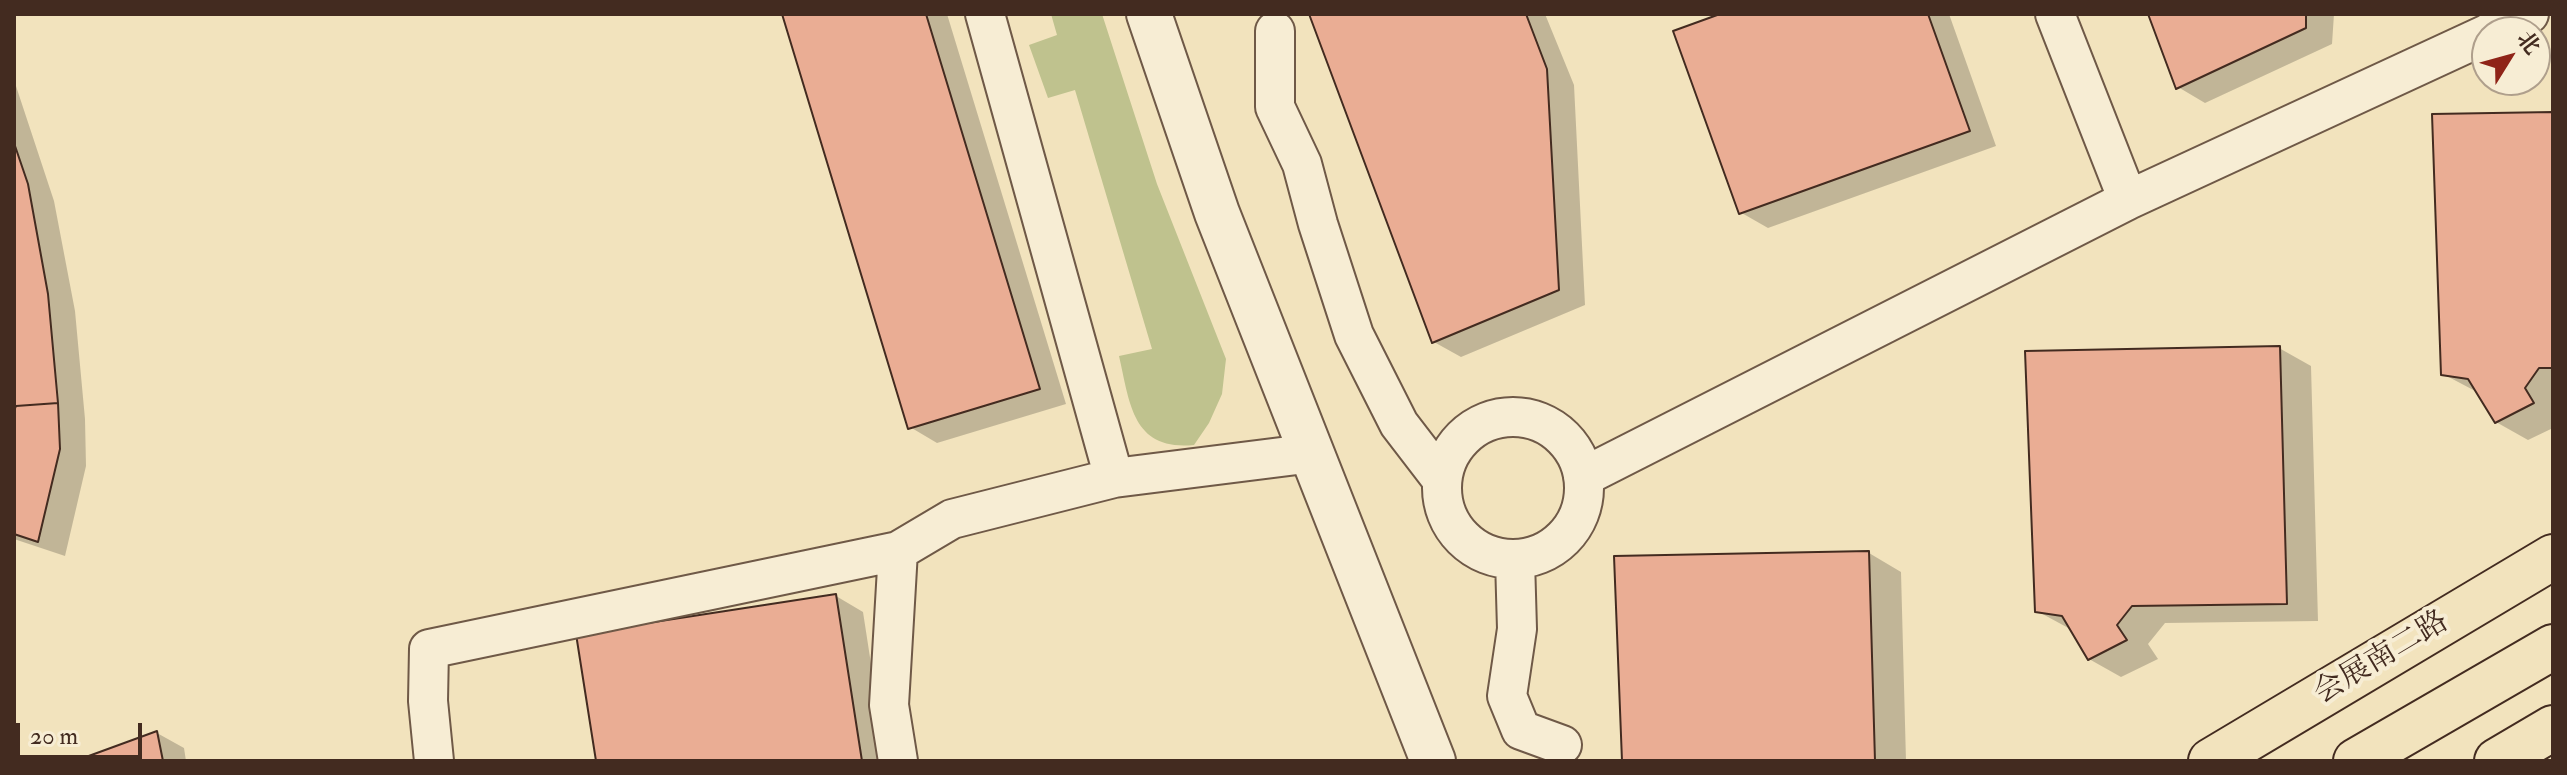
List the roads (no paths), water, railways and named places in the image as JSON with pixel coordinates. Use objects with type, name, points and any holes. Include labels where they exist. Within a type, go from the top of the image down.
[{"type":"main road","name":"会展南二路","points":[[2220,757],[2553,557]]},
{"type":"main road","points":[[2356,761],[2553,647]]},
{"type":"main road","points":[[2497,761],[2553,728]]},
{"type":"street","points":[[985,14],[1114,478]]},
{"type":"street","points":[[1149,14],[1217,213],[1433,761]]},
{"type":"street","points":[[2055,14],[2128,200]]},
{"type":"street","points":[[1275,31],[1275,107],[1302,164],[1354,335],[1399,424],[1442,480]]},
{"type":"street","points":[[1583,477],[2128,200],[2471,41]]},
{"type":"street","points":[[1510,417],[1529,419],[1553,429],[1572,448],[1583,477],[1583,503],[1578,519],[1563,539],[1538,555],[1515,560],[1484,554],[1463,540],[1449,520],[1443,504],[1445,466],[1456,444],[1485,422],[1510,417]]},
{"type":"street","points":[[434,761],[428,701],[429,649],[898,551],[952,519],[1114,478],[1313,453]]},
{"type":"street","points":[[898,551],[889,705],[898,761]]},
{"type":"street","points":[[1515,560],[1517,629],[1507,696],[1521,730],[1562,745]]}]
